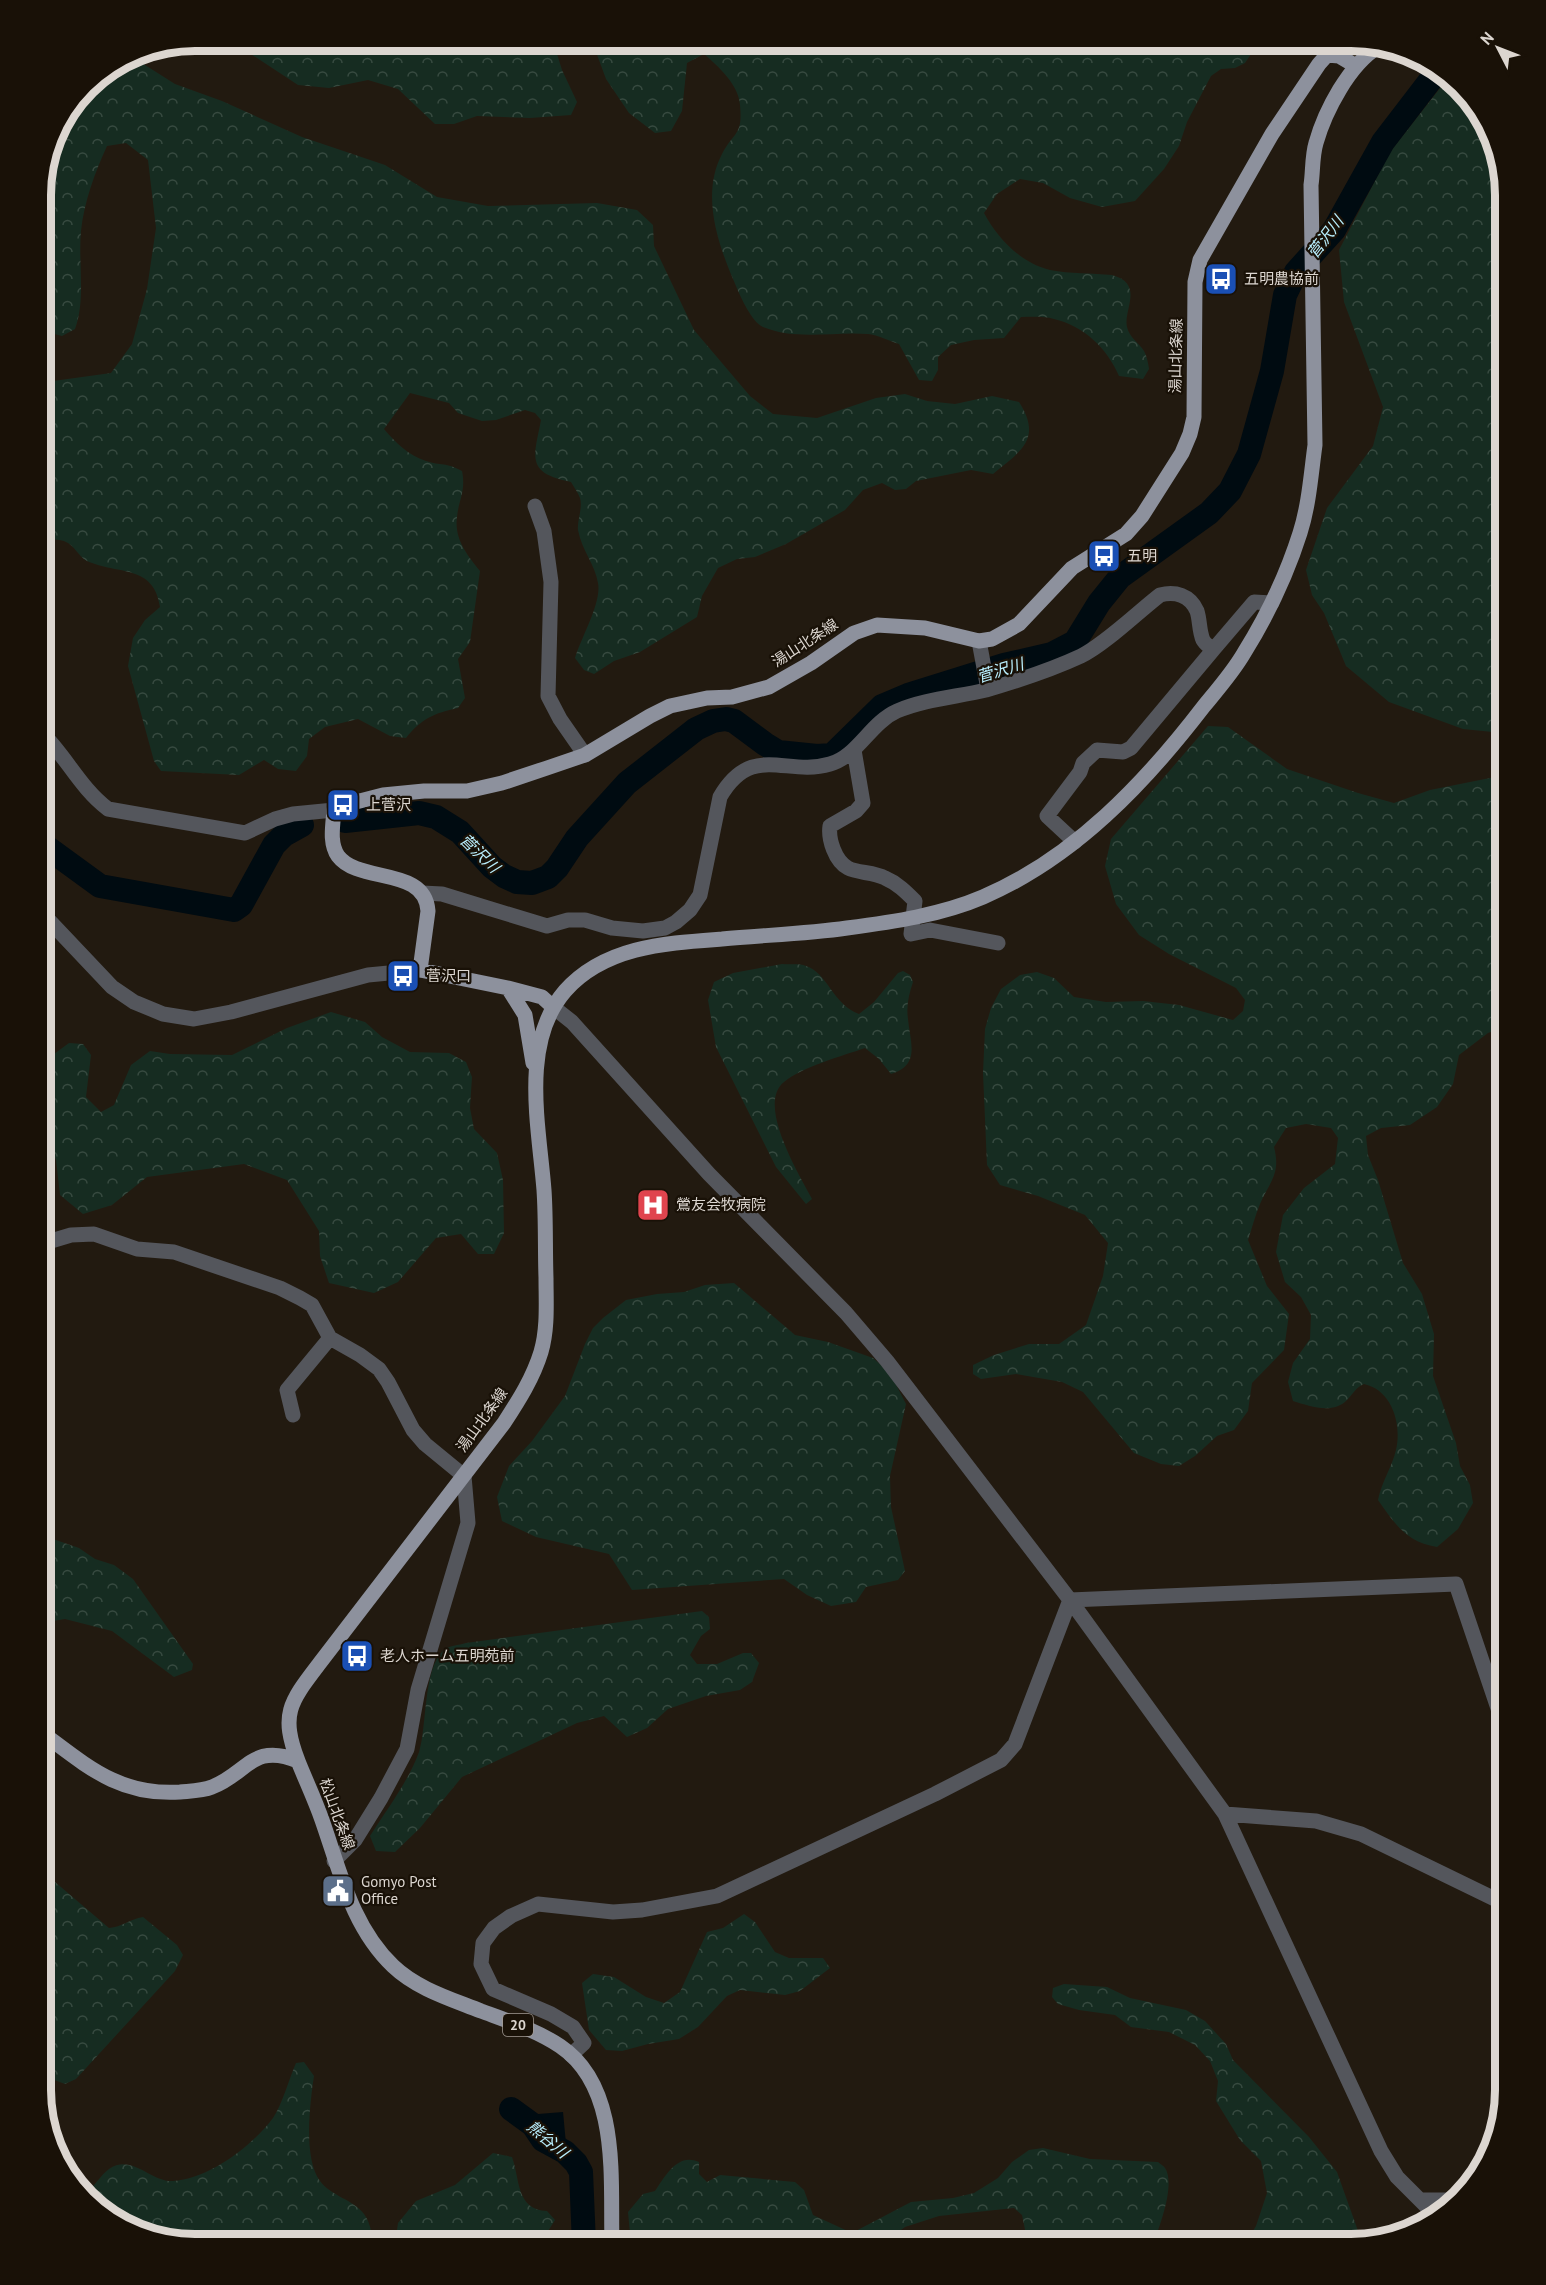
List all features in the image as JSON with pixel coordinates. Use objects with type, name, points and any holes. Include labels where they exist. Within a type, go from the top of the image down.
[{"type":"main road","name":"湯山北条線","points":[[334,810],[383,795],[467,790],[490,785],[585,755],[670,706],[707,698],[732,697],[769,687],[811,663],[854,633],[877,625],[925,628],[978,641],[992,639],[1019,624],[1072,568],[1126,534],[1142,516],[1182,453],[1194,417],[1195,282],[1200,260],[1272,134],[1326,51]]},
{"type":"main road","name":"湯山北条線","points":[[1332,51],[1356,66]]},
{"type":"main road","name":"湯山北条線","points":[[535,1071],[540,1040],[553,1007],[567,989],[589,971],[616,956],[666,943],[846,928],[957,907],[986,896],[1039,867],[1075,842],[1130,792],[1187,728],[1243,656],[1272,603],[1300,531],[1315,445],[1311,185],[1316,145],[1332,103],[1356,66],[1371,53]]},
{"type":"main road","points":[[334,810],[332,835],[339,857],[352,866],[409,883],[422,893],[427,902],[428,911],[420,970],[507,988],[542,998],[553,1007]]},
{"type":"main road","name":"湯山北条線","points":[[298,1761],[289,1734],[289,1716],[293,1700],[504,1423],[527,1388],[542,1350],[547,1317],[544,1196],[535,1071],[525,1015],[507,988]]},
{"type":"main road","points":[[265,1757],[282,1746],[289,1734]]},
{"type":"main road","points":[[51,1740],[104,1777],[143,1791],[168,1792],[212,1787],[226,1780],[254,1759],[282,1755],[298,1761]]},
{"type":"main road","name":"松山北条線","points":[[298,1761],[322,1820],[334,1861],[364,1930],[394,1966],[431,1991],[525,2028],[560,2046],[571,2055],[594,2084],[606,2121],[612,2234]]},
{"type":"street","points":[[535,506],[544,531],[550,582],[548,696],[560,719],[585,755]]},
{"type":"street","points":[[422,893],[442,894],[547,926],[567,920],[585,920],[612,928],[643,931],[664,928],[676,922],[690,910],[700,895],[720,797],[728,784],[747,769],[762,765],[782,764],[817,767],[842,758],[854,750],[882,721],[897,711],[1083,655],[1160,595],[1170,592],[1179,594],[1191,602],[1197,611],[1203,642],[1213,650]]},
{"type":"street","points":[[1075,842],[1047,816],[1080,772],[1083,763],[1097,750],[1123,752],[1131,748],[1254,602],[1272,603]]},
{"type":"street","points":[[978,641],[987,685]]},
{"type":"street","points":[[51,741],[96,801],[108,809],[245,833],[275,819],[293,814],[334,810]]},
{"type":"street","points":[[854,750],[863,803],[856,811],[830,826],[829,834],[832,846],[848,868],[873,873],[901,887],[915,901],[911,934],[930,930],[998,943]]},
{"type":"street","points":[[51,923],[112,987],[134,1002],[163,1014],[194,1019],[231,1012],[368,975],[420,970]]},
{"type":"street","points":[[553,1007],[572,1022],[709,1174],[846,1312],[887,1361],[1070,1600],[1224,1814],[1381,2151],[1397,2177],[1430,2210]]},
{"type":"street","points":[[51,1241],[71,1235],[94,1234],[137,1249],[174,1252],[280,1288],[300,1298],[312,1305],[330,1338],[360,1354],[379,1369],[413,1430],[425,1444],[464,1476],[468,1523],[418,1690],[407,1749],[355,1840],[334,1861]]},
{"type":"street","points":[[293,1415],[287,1390],[330,1338]]},
{"type":"street","points":[[1070,1600],[1456,1584],[1495,1697]]},
{"type":"street","points":[[571,2055],[584,2043],[573,2027],[551,2014],[493,1989],[481,1964],[483,1943],[494,1928],[511,1916],[538,1904],[613,1912],[642,1910],[717,1896],[935,1794],[1001,1760],[1015,1744],[1070,1600]]},
{"type":"street","points":[[1224,1814],[1316,1821],[1361,1834],[1495,1899]]},
{"type":"street","points":[[1420,2200],[1444,2200]]},
{"type":"green space","points":[[246,51],[556,51],[577,102],[571,115],[530,118],[477,116],[454,124],[435,124],[398,89],[368,80],[329,88],[298,85]]},
{"type":"green space","points":[[596,51],[1253,51],[1245,63],[1235,68],[1221,69],[1211,76],[1187,122],[1179,146],[1164,169],[1135,201],[1102,207],[1070,198],[1043,183],[1020,179],[997,194],[984,213],[996,232],[1011,249],[1039,267],[1073,273],[1112,275],[1122,279],[1128,285],[1130,298],[1127,327],[1145,353],[1149,369],[1143,379],[1119,376],[1108,356],[1085,333],[1065,322],[1050,318],[1021,317],[1004,338],[974,340],[951,345],[938,357],[938,370],[932,381],[919,380],[899,344],[880,337],[855,333],[789,334],[763,327],[751,315],[744,303],[724,255],[714,221],[712,204],[716,170],[722,154],[739,128],[741,115],[739,98],[732,83],[704,54],[687,63],[682,111],[671,131],[655,133],[629,113],[606,79]]},
{"type":"green space","points":[[143,61],[145,65],[175,84],[222,101],[302,137],[385,165],[437,197],[488,206],[597,203],[637,210],[653,225],[654,246],[694,330],[750,396],[773,414],[817,418],[876,398],[905,394],[927,401],[955,404],[992,396],[1019,402],[1029,426],[1025,444],[1012,459],[993,474],[971,470],[916,481],[906,489],[895,490],[882,483],[863,490],[845,510],[786,544],[755,557],[737,559],[718,568],[702,596],[697,617],[640,652],[614,661],[594,674],[584,670],[575,658],[594,610],[598,583],[578,530],[581,506],[578,494],[571,482],[546,474],[539,468],[536,461],[536,444],[541,420],[535,413],[525,410],[496,420],[482,421],[458,413],[449,403],[410,393],[384,429],[408,452],[426,461],[452,466],[462,471],[463,489],[457,517],[458,532],[466,553],[480,571],[470,642],[458,659],[465,698],[458,708],[429,718],[417,726],[406,738],[390,736],[358,719],[325,727],[309,739],[307,756],[296,771],[278,769],[264,760],[239,775],[161,771],[154,761],[128,666],[133,638],[145,620],[160,607],[156,593],[142,577],[87,561],[69,544],[62,540],[51,539],[51,381],[111,373],[132,344],[147,289],[156,228],[148,160],[126,143],[107,146],[91,187],[82,220],[78,317],[75,329],[62,336],[51,333],[51,186],[56,158],[70,123],[93,93],[115,75]]},
{"type":"green space","points":[[1443,84],[1465,107],[1476,123],[1490,158],[1494,177],[1495,732],[1463,729],[1389,702],[1346,666],[1324,613],[1312,595],[1306,570],[1327,508],[1373,446],[1383,407],[1344,302],[1339,250],[1390,152]]},
{"type":"green space","points":[[1208,726],[1228,727],[1287,769],[1394,803],[1430,790],[1495,777],[1495,1031],[1488,1033],[1459,1055],[1453,1084],[1437,1107],[1410,1125],[1381,1128],[1366,1136],[1368,1155],[1378,1180],[1403,1263],[1422,1294],[1434,1334],[1433,1376],[1456,1443],[1460,1466],[1470,1485],[1473,1503],[1458,1529],[1437,1547],[1417,1541],[1402,1531],[1378,1500],[1396,1450],[1397,1440],[1396,1419],[1382,1393],[1364,1384],[1341,1405],[1321,1408],[1293,1401],[1288,1382],[1293,1363],[1310,1339],[1311,1315],[1301,1297],[1285,1282],[1276,1252],[1283,1215],[1304,1188],[1335,1164],[1338,1138],[1331,1128],[1306,1124],[1286,1128],[1274,1147],[1275,1171],[1258,1208],[1248,1240],[1267,1286],[1289,1314],[1284,1350],[1252,1383],[1248,1411],[1234,1430],[1217,1436],[1195,1456],[1179,1466],[1161,1464],[1134,1453],[1083,1392],[1062,1382],[1016,1374],[981,1379],[973,1374],[973,1365],[994,1355],[1029,1344],[1059,1344],[1086,1325],[1103,1276],[1108,1243],[1085,1215],[1038,1196],[1000,1185],[987,1165],[983,1073],[985,1029],[991,1008],[1001,989],[1020,975],[1037,972],[1054,978],[1074,997],[1106,1002],[1143,1001],[1179,1005],[1233,1020],[1243,1011],[1245,1000],[1236,988],[1169,954],[1139,935],[1116,904],[1105,866],[1111,839]]},
{"type":"green space","points":[[782,964],[800,965],[813,969],[843,1004],[859,1014],[874,1002],[898,973],[903,971],[910,975],[913,982],[907,1009],[912,1052],[907,1065],[891,1074],[879,1059],[865,1048],[801,1071],[784,1082],[777,1092],[775,1106],[777,1122],[790,1157],[812,1199],[806,1204],[776,1167],[716,1047],[708,1000],[714,982],[733,973]]},
{"type":"green space","points":[[331,1012],[365,1022],[382,1037],[410,1052],[449,1053],[466,1062],[472,1077],[470,1108],[474,1129],[497,1153],[503,1180],[504,1233],[494,1254],[478,1254],[461,1234],[436,1238],[398,1282],[374,1293],[329,1283],[320,1256],[319,1231],[287,1180],[244,1164],[147,1177],[112,1205],[83,1214],[60,1195],[56,1160],[51,1148],[51,1072],[54,1054],[69,1043],[83,1044],[91,1055],[86,1097],[101,1112],[114,1105],[131,1065],[150,1051],[170,1054],[232,1055],[287,1028]]},
{"type":"green space","points":[[734,1283],[795,1335],[828,1342],[873,1358],[890,1373],[906,1404],[890,1476],[891,1507],[905,1571],[898,1580],[866,1587],[856,1602],[831,1606],[807,1595],[784,1579],[632,1590],[609,1554],[536,1537],[502,1521],[497,1497],[509,1466],[532,1441],[565,1396],[593,1328],[626,1300],[684,1292],[705,1285]]},
{"type":"green space","points":[[51,1540],[79,1548],[95,1559],[114,1565],[133,1579],[193,1664],[192,1670],[174,1677],[112,1631],[65,1619],[51,1621]]},
{"type":"green space","points":[[702,1611],[709,1617],[710,1629],[701,1636],[690,1655],[697,1664],[717,1664],[743,1653],[751,1653],[759,1663],[752,1682],[740,1690],[706,1696],[668,1709],[647,1728],[627,1737],[604,1716],[577,1723],[462,1777],[420,1828],[395,1852],[376,1851],[370,1836],[403,1785],[419,1752],[432,1670],[437,1658],[446,1649],[466,1643]]},
{"type":"green space","points":[[51,1879],[109,1928],[143,1917],[177,1945],[183,1955],[175,1971],[76,2079],[65,2084],[51,2079]]},
{"type":"green space","points":[[744,1914],[755,1922],[775,1952],[789,1958],[823,1958],[830,1968],[800,1991],[785,1995],[740,1990],[727,1996],[698,2027],[679,2039],[622,2051],[606,2050],[589,2030],[582,1983],[593,1974],[614,1977],[646,1997],[664,2003],[680,1992],[707,1932],[723,1928]]},
{"type":"green space","points":[[1064,1984],[1107,1987],[1130,1998],[1186,2010],[1205,2021],[1226,2044],[1233,2060],[1309,2137],[1337,2172],[1359,2234],[1251,2234],[1267,2193],[1261,2161],[1240,2140],[1216,2101],[1218,2081],[1210,2061],[1195,2045],[1169,2032],[1131,2027],[1115,2015],[1079,2010],[1058,2004],[1052,1997],[1053,1988]]},
{"type":"green space","points":[[304,2062],[314,2076],[309,2130],[311,2159],[315,2171],[325,2186],[360,2209],[372,2234],[177,2233],[140,2223],[123,2215],[90,2189],[106,2171],[117,2165],[133,2166],[165,2180],[173,2181],[187,2179],[215,2168],[242,2150],[273,2118],[296,2063]]},
{"type":"green space","points":[[1043,2148],[1090,2159],[1158,2162],[1165,2168],[1169,2184],[1156,2234],[1026,2234],[1022,2215],[1014,2208],[939,2216],[905,2227],[896,2234],[630,2234],[628,2212],[643,2194],[655,2191],[673,2167],[685,2160],[699,2162],[699,2174],[707,2182],[720,2175],[795,2182],[804,2190],[813,2215],[852,2233],[911,2202],[953,2198],[974,2193],[998,2178],[1012,2162],[1029,2150]]},
{"type":"green space","points":[[493,2153],[512,2157],[524,2199],[537,2209],[547,2211],[555,2220],[546,2234],[396,2234],[398,2223],[416,2201],[455,2185]]},
{"type":"shaded area","points":[[563,2112],[566,2144],[553,2139],[539,2126],[538,2114]]},
{"type":"waterway","name":"菅沢川","points":[[345,821],[419,813],[436,817],[460,832],[492,867],[504,876],[517,882],[532,883],[548,877],[557,868],[577,838],[627,783],[696,729],[713,721],[726,719],[734,721],[778,752],[817,756],[832,755],[882,706],[908,695],[1004,665],[1052,654],[1075,642],[1099,603],[1120,577],[1209,513],[1230,491],[1249,454],[1272,371],[1285,295],[1296,272],[1334,230],[1383,142],[1433,77]]},
{"type":"waterway","name":"菅沢川","points":[[51,850],[100,886],[234,910],[241,905],[274,845],[284,835],[302,825]]},
{"type":"waterway","name":"熊谷川","points":[[511,2109],[533,2125],[543,2140],[565,2152],[576,2163],[581,2172],[584,2234]]},
{"type":"place","name":"五明農協前","points":[[1221,279]]},
{"type":"place","name":"五明","points":[[1104,556]]},
{"type":"place","name":"上菅沢","points":[[343,805]]},
{"type":"place","name":"菅沢口","points":[[403,976]]},
{"type":"place","name":"鶯友会牧病院","points":[[653,1205]]},
{"type":"place","name":"老人ホーム五明苑前","points":[[357,1656]]},
{"type":"place","name":"Gomyo Post Office","points":[[338,1891]]}]
